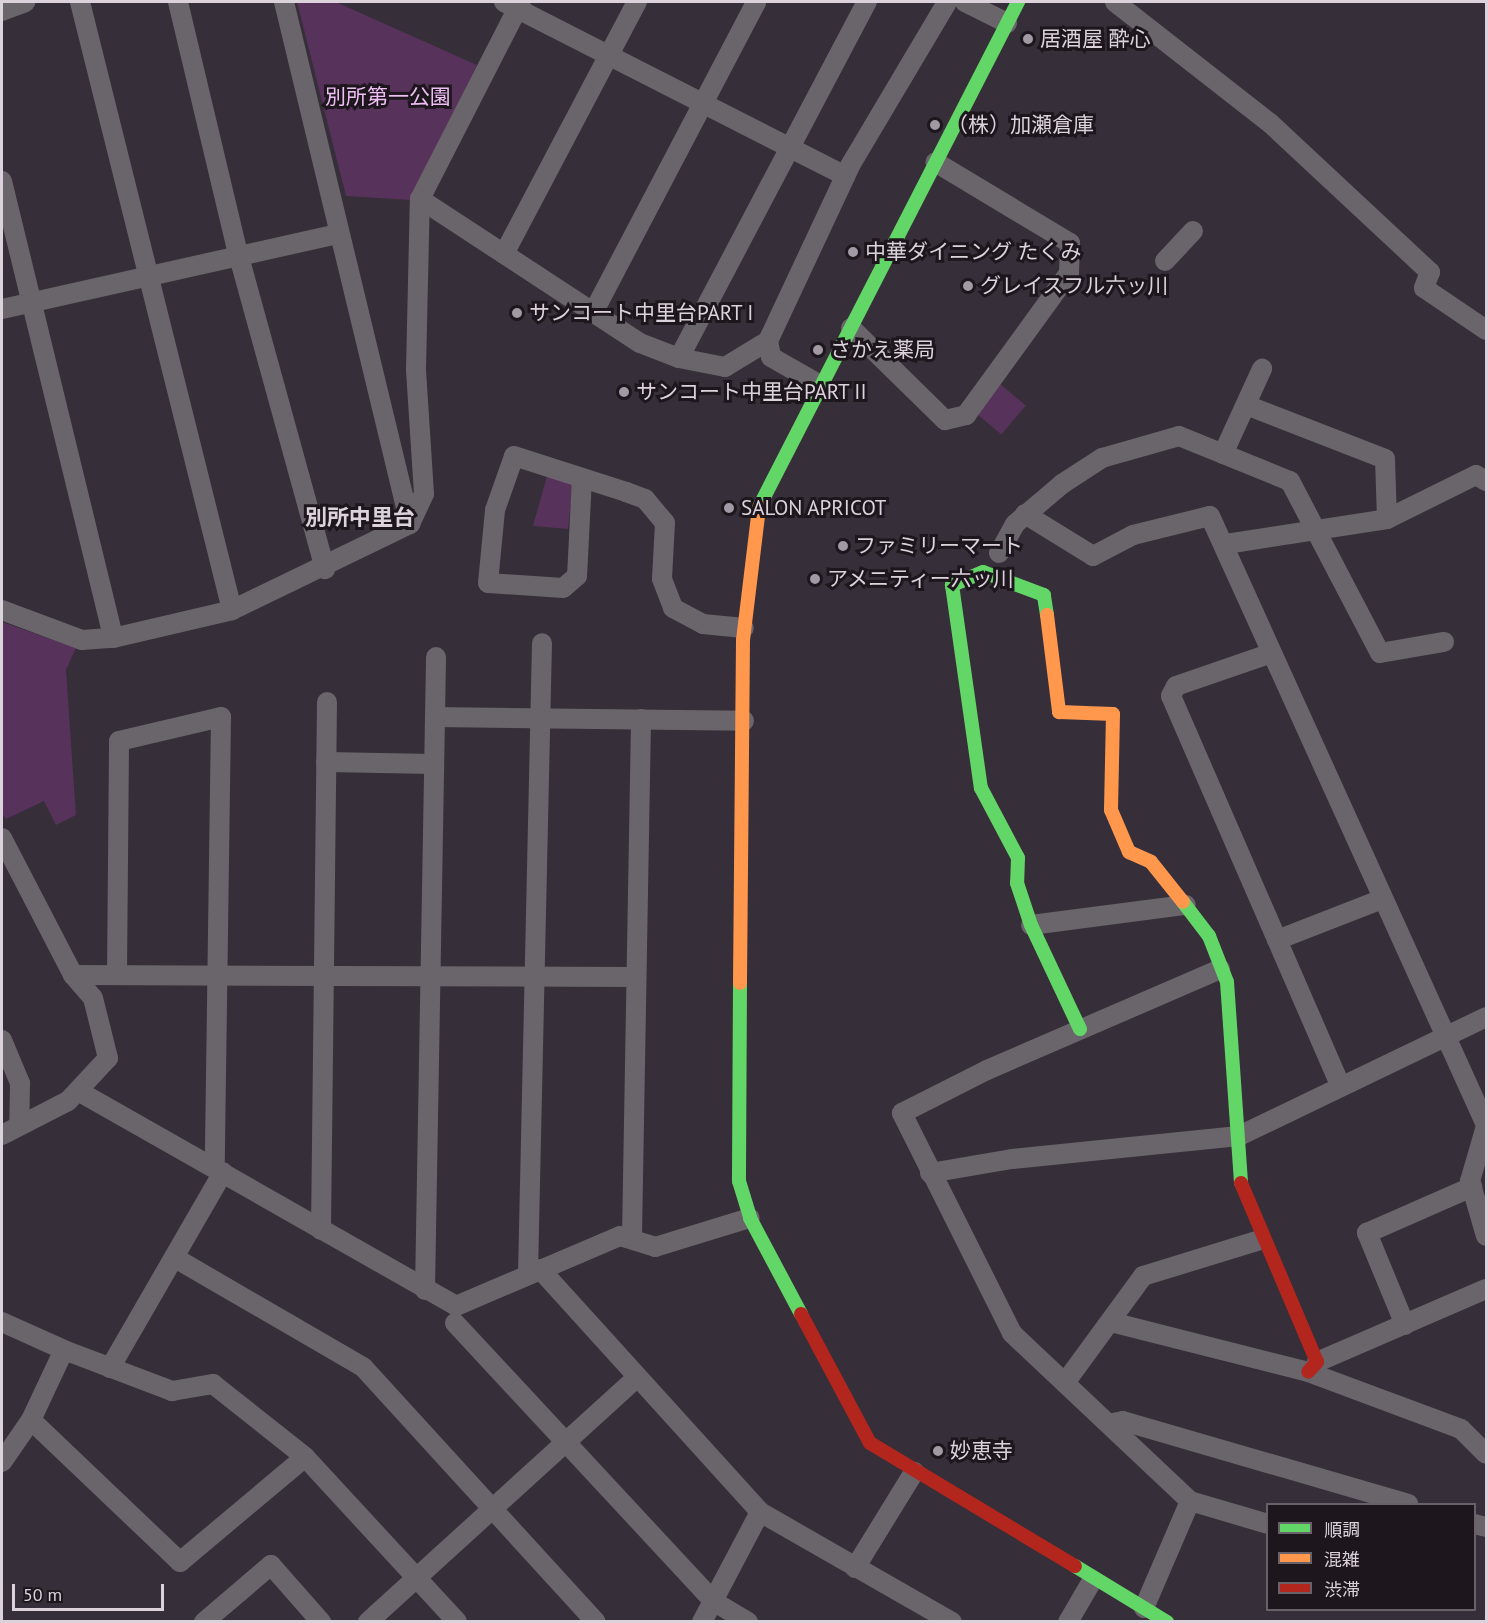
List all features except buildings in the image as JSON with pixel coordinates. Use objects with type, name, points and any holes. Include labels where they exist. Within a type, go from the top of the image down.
[{"type":"street","points":[[2,11],[25,2]]},
{"type":"street","points":[[80,2],[232,610]]},
{"type":"street","points":[[178,2],[238,253],[325,569]]},
{"type":"street","points":[[284,2],[338,234],[410,524]]},
{"type":"street","points":[[504,254],[637,2]]},
{"type":"street","points":[[593,313],[756,2]]},
{"type":"street","points":[[679,358],[792,148],[867,2]]},
{"type":"street","points":[[420,199],[593,313],[679,358],[725,367],[768,341],[845,176],[947,2]]},
{"type":"street","points":[[965,2],[1007,23]]},
{"type":"street","points":[[1018,2],[820,384],[754,520],[744,628],[738,1168],[750,1218],[863,1435],[915,1472],[1092,1581],[1167,1622]]},
{"type":"street","points":[[1114,2],[1270,123],[1430,272],[1424,288],[1486,330]]},
{"type":"street","points":[[2,610],[82,640],[113,638],[232,610],[325,569],[410,524],[424,494],[416,369],[420,199],[514,4],[845,176]]},
{"type":"street","points":[[851,328],[945,420],[966,415],[1069,273],[1070,243],[935,162]]},
{"type":"street","points":[[2,181],[28,302],[113,638]]},
{"type":"street","points":[[1165,261],[1193,231]]},
{"type":"street","points":[[2,309],[148,279],[238,253],[338,234]]},
{"type":"street","points":[[768,341],[771,357],[820,384]]},
{"type":"street","points":[[1223,454],[1262,369]]},
{"type":"street","points":[[1246,405],[1385,459],[1387,519]]},
{"type":"street","points":[[999,553],[1025,514],[1101,458],[1179,436],[1290,482],[1380,653],[1444,642]]},
{"type":"street","points":[[582,478],[577,576],[563,588],[488,584],[495,510],[514,456],[582,478],[645,499],[657,509],[665,523],[662,579],[673,608],[703,624],[744,628]]},
{"type":"street","points":[[1226,544],[1387,519],[1476,475],[1486,481]]},
{"type":"street","points":[[1025,514],[1094,556],[1133,535],[1210,516],[1226,544],[1269,654],[1486,1125],[1472,1187],[1486,1236]]},
{"type":"street","points":[[1080,1029],[1031,925],[1017,883],[1018,858],[981,788],[958,651],[952,585],[983,572],[1044,595],[1059,712],[1113,714],[1111,810],[1129,852],[1152,862],[1209,936],[1227,982],[1242,1194],[1313,1367]]},
{"type":"street","points":[[542,643],[531,977],[534,1271],[638,1377],[760,1512],[952,1622]]},
{"type":"street","points":[[1269,654],[1176,686],[1171,696],[1341,1087]]},
{"type":"street","points":[[435,657],[428,976],[441,1306]]},
{"type":"street","points":[[321,1230],[321,976],[327,702]]},
{"type":"street","points":[[110,1368],[175,1258],[219,1170],[217,976],[221,717],[119,741],[117,975]]},
{"type":"street","points":[[435,717],[744,721]]},
{"type":"street","points":[[632,1236],[641,719]]},
{"type":"street","points":[[326,762],[434,764]]},
{"type":"street","points":[[2,838],[73,975],[93,998],[108,1058],[78,1091],[19,1122],[2,1135]]},
{"type":"street","points":[[1277,940],[1382,899]]},
{"type":"street","points":[[1031,925],[1186,905]]},
{"type":"street","points":[[1220,969],[1080,1029],[902,1113],[1012,1333],[1112,1423],[1190,1501],[1266,1523]]},
{"type":"street","points":[[73,975],[636,977]]},
{"type":"street","points":[[930,1173],[1012,1159],[1239,1136],[1486,1017]]},
{"type":"street","points":[[2,1040],[20,1083],[19,1122]]},
{"type":"street","points":[[78,1091],[321,1230],[441,1306],[565,1444],[713,1601],[748,1622]]},
{"type":"street","points":[[1405,1325],[1367,1233],[1472,1187]]},
{"type":"street","points":[[441,1306],[456,1305],[620,1236],[632,1236],[655,1247],[750,1218]]},
{"type":"street","points":[[1066,1380],[1143,1276],[1260,1240]]},
{"type":"street","points":[[175,1258],[363,1367],[490,1512],[596,1622]]},
{"type":"street","points":[[1313,1367],[1486,1289]]},
{"type":"street","points":[[2,1322],[64,1350],[172,1391],[213,1384],[305,1457],[457,1622]]},
{"type":"street","points":[[1111,1322],[1313,1367],[1461,1429],[1486,1454]]},
{"type":"street","points":[[2,1462],[31,1420],[64,1350]]},
{"type":"street","points":[[368,1622],[638,1377]]},
{"type":"street","points":[[31,1420],[180,1562],[305,1457]]},
{"type":"street","points":[[1112,1423],[1123,1421],[1405,1503]]},
{"type":"street","points":[[855,1568],[915,1472]]},
{"type":"street","points":[[1144,1608],[1190,1501]]},
{"type":"street","points":[[702,1622],[760,1512]]},
{"type":"street","points":[[204,1622],[271,1565],[321,1622]]},
{"type":"street","points":[[1068,1622],[1092,1581]]},
{"type":"green space","name":"別所第一公園","points":[[297,2],[338,3],[477,65],[411,200],[346,196]]},
{"type":"green space","points":[[999,383],[1026,405],[1001,435],[975,412]]},
{"type":"green space","points":[[547,476],[573,484],[568,529],[533,526]]},
{"type":"green space","points":[[2,622],[76,648],[66,670],[76,815],[56,825],[44,801],[6,819],[2,814]]},
{"type":"traffic: fast","points":[[759,507],[1018,2]]},
{"type":"traffic: fast","points":[[1047,615],[1044,595],[983,572],[952,585],[981,788],[1018,858],[1017,883],[1031,925],[1080,1029]]},
{"type":"traffic: fast","points":[[1183,902],[1209,936],[1227,982],[1241,1183]]},
{"type":"traffic: fast","points":[[740,983],[739,1181],[750,1218],[801,1314]]},
{"type":"traffic: fast","points":[[1075,1566],[1167,1622]]},
{"type":"traffic: slow","points":[[740,983],[743,640],[759,507]]},
{"type":"traffic: slow","points":[[1047,615],[1059,712],[1113,714],[1111,810],[1129,852],[1151,862],[1183,902]]},
{"type":"traffic: jam","points":[[1241,1183],[1317,1362],[1308,1372]]},
{"type":"traffic: jam","points":[[801,1314],[870,1443],[1075,1566]]},
{"type":"place","name":"居酒屋 酔心","points":[[1028,39]]},
{"type":"place","name":"（株）加瀬倉庫","points":[[935,125]]},
{"type":"place","name":"中華ダイニング たくみ","points":[[853,252]]},
{"type":"place","name":"グレイスフル六ッ川","points":[[968,286]]},
{"type":"place","name":"サンコート中里台PART I","points":[[517,313]]},
{"type":"place","name":"さかえ薬局","points":[[818,350]]},
{"type":"place","name":"サンコート中里台PART II","points":[[624,392]]},
{"type":"place","name":"SALON APRICOT","points":[[729,508]]},
{"type":"place","name":"ファミリーマート","points":[[843,546]]},
{"type":"place","name":"アメニティー六ッ川","points":[[815,579]]},
{"type":"place","name":"妙恵寺","points":[[938,1451]]},
{"type":"district","name":"別所中里台","points":[[360,518]]}]
